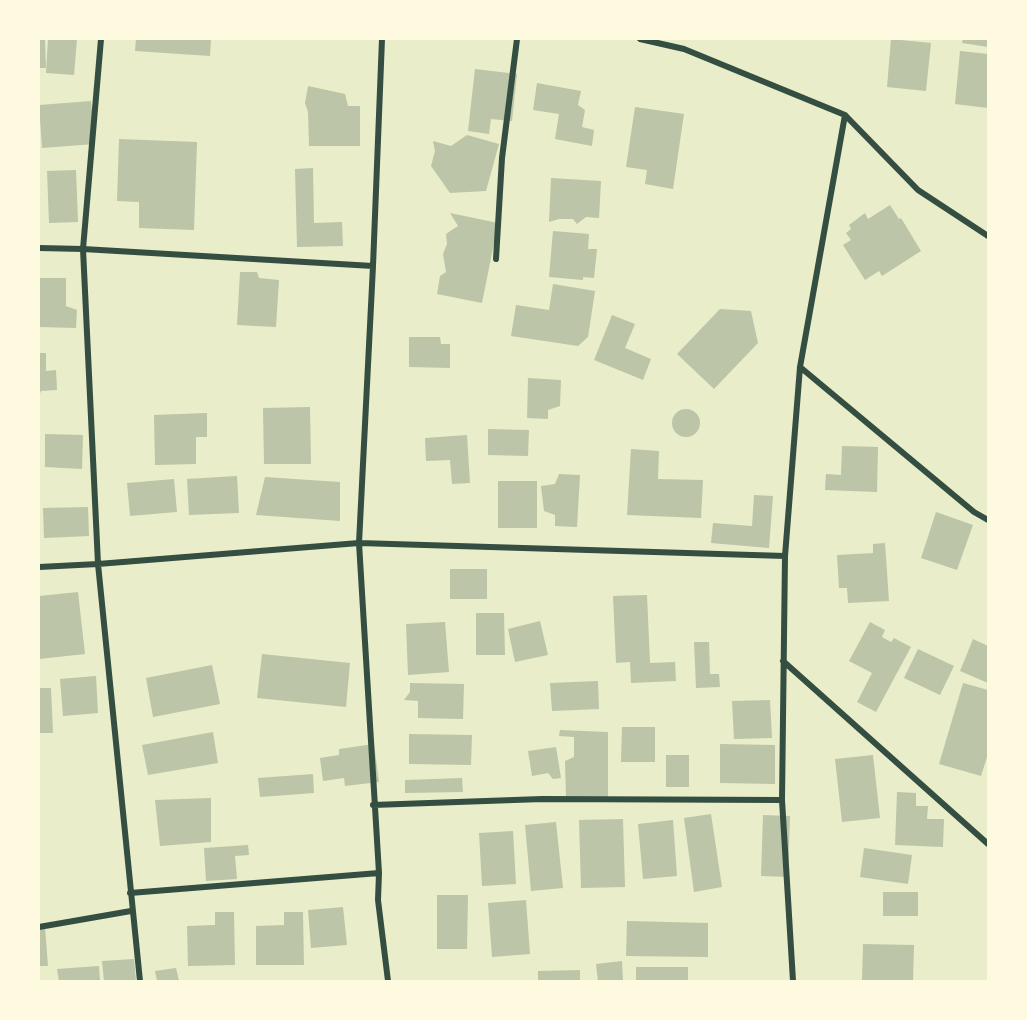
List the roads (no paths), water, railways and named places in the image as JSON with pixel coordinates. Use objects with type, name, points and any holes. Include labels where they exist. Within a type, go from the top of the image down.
[{"type":"street","points":[[100,39],[83,249],[98,564],[131,912],[140,981]]},
{"type":"street","points":[[382,39],[359,543],[373,805],[379,873],[378,900],[388,981]]},
{"type":"street","points":[[496,259],[502,158],[517,39]]},
{"type":"street","points":[[640,39],[684,49],[845,116],[918,190],[988,236]]},
{"type":"street","points":[[793,981],[782,800],[785,556],[800,367],[845,116]]},
{"type":"street","points":[[39,248],[373,266]]},
{"type":"street","points":[[800,367],[974,512],[988,520]]},
{"type":"street","points":[[39,567],[359,543],[785,556]]},
{"type":"street","points":[[783,661],[988,844]]},
{"type":"street","points":[[373,805],[542,799],[782,800]]},
{"type":"street","points":[[130,893],[379,873]]},
{"type":"street","points":[[39,927],[131,912]]}]
